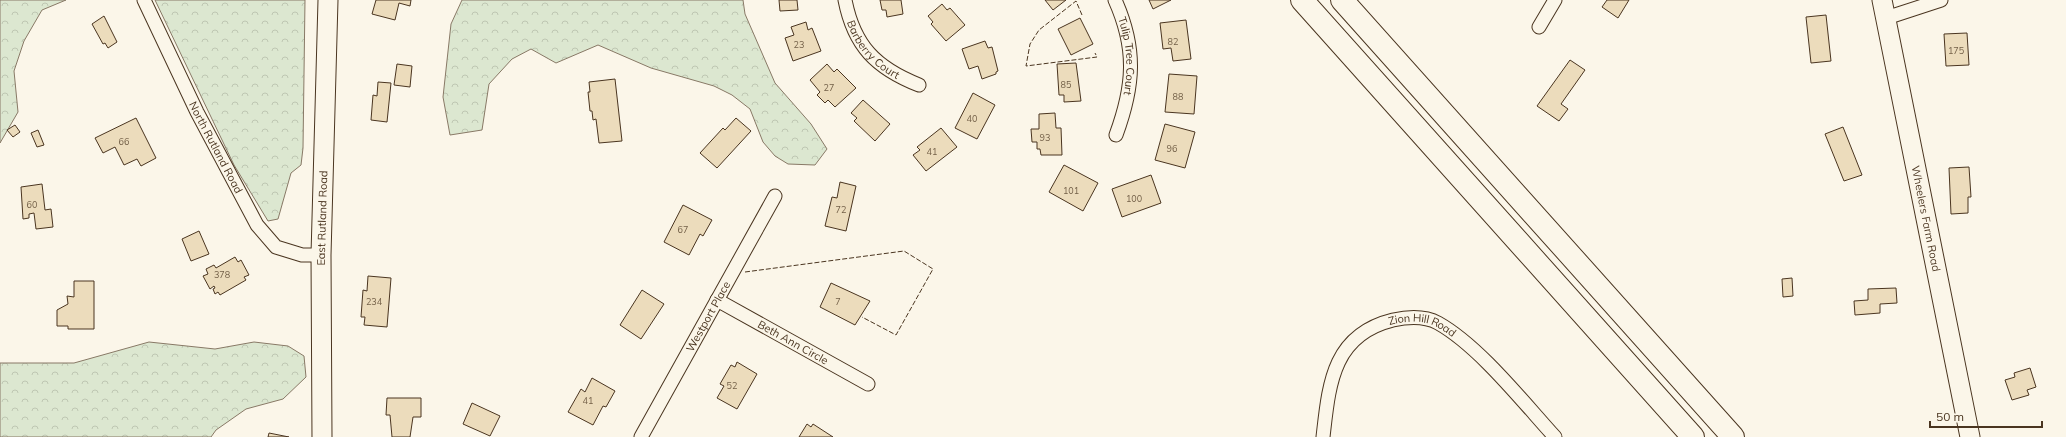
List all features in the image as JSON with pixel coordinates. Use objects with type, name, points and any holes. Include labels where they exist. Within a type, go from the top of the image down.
[{"type":"highway","points":[[1302,0],[1693,437]]},
{"type":"highway","points":[[1342,0],[1733,437]]},
{"type":"main road","name":"East Rutland Road","points":[[322,437],[321,255],[328,0]]},
{"type":"main road","name":"Wheelers Farm Road","points":[[1884,9],[1970,437]]},
{"type":"street","name":"North Rutland Road","points":[[144,0],[197,112],[257,225],[276,247],[302,255],[321,255]]},
{"type":"street","name":"Barberry Court","points":[[845,0],[850,21],[859,40],[870,56],[884,68],[919,85]]},
{"type":"street","name":"Tulip Tree Court","points":[[1115,0],[1128,35],[1131,56],[1128,97],[1116,135]]},
{"type":"street","points":[[1539,27],[1555,0]]},
{"type":"street","points":[[1884,9],[1941,0]]},
{"type":"street","name":"Westport Place","points":[[641,437],[774,196]]},
{"type":"street","name":"Beth Ann Circle","points":[[717,300],[868,384]]},
{"type":"street","name":"Zion Hill Road","points":[[1323,437],[1328,393],[1333,372],[1342,356],[1354,341],[1368,330],[1385,322],[1404,318],[1418,318],[1436,322],[1451,331],[1485,362],[1555,437]]},
{"type":"green space","points":[[0,0],[66,0],[42,10],[24,41],[14,71],[18,112],[0,143]]},
{"type":"green space","points":[[155,0],[305,0],[303,148],[301,165],[291,173],[278,219],[268,221],[234,165]]},
{"type":"green space","points":[[462,0],[743,0],[745,14],[775,83],[811,124],[827,149],[815,165],[788,164],[775,156],[763,142],[750,109],[732,95],[714,86],[651,68],[598,45],[556,63],[531,49],[512,59],[489,84],[482,130],[450,135],[443,97],[451,24]]},
{"type":"green space","points":[[149,342],[215,349],[254,342],[288,346],[304,356],[306,377],[283,399],[246,409],[216,430],[211,437],[0,437],[0,363],[74,363]]},
{"type":"building","points":[[376,0],[411,0],[410,6],[399,3],[395,20],[372,14]]},
{"type":"building","points":[[779,0],[797,0],[798,10],[780,11]]},
{"type":"building","points":[[880,0],[901,0],[903,14],[887,17],[886,10],[882,10]]},
{"type":"building","points":[[1045,0],[1066,0],[1053,10]]},
{"type":"building","points":[[1149,0],[1171,0],[1153,9]]},
{"type":"building","points":[[1607,0],[1629,0],[1618,18],[1602,7]]},
{"type":"building","points":[[942,4],[947,10],[950,8],[965,25],[946,41],[931,24],[933,22],[928,16]]},
{"type":"building","points":[[1826,15],[1831,61],[1811,63],[1806,17]]},
{"type":"building","points":[[104,16],[117,42],[108,48],[105,43],[103,44],[92,24]]},
{"type":"building","points":[[1080,18],[1093,44],[1071,55],[1058,29]]},
{"type":"building","points":[[1186,20],[1191,59],[1173,61],[1171,48],[1163,49],[1160,23]]},
{"type":"building","points":[[806,22],[808,30],[812,28],[821,51],[793,61],[785,38],[794,35],[791,27]]},
{"type":"building","points":[[1967,33],[1969,65],[1946,66],[1944,34]]},
{"type":"building","points":[[985,41],[988,48],[992,47],[998,71],[996,74],[982,79],[978,66],[969,69],[962,49]]},
{"type":"building","points":[[1570,60],[1585,70],[1561,104],[1568,109],[1559,121],[1537,106]]},
{"type":"building","points":[[1076,63],[1081,101],[1064,102],[1064,95],[1059,95],[1057,64]]},
{"type":"building","points":[[397,64],[412,66],[410,87],[394,85]]},
{"type":"building","points":[[827,64],[834,72],[837,69],[856,88],[835,107],[828,100],[825,103],[817,95],[820,92],[810,80]]},
{"type":"building","points":[[1169,74],[1197,76],[1194,114],[1165,112]]},
{"type":"building","points":[[615,79],[622,141],[599,143],[596,119],[593,120],[592,111],[590,111],[588,92],[590,92],[589,82]]},
{"type":"building","points":[[378,82],[391,83],[387,122],[371,120],[373,95],[377,96]]},
{"type":"building","points":[[973,93],[995,105],[977,139],[955,128]]},
{"type":"building","points":[[863,100],[890,124],[875,141],[854,121],[857,118],[851,113]]},
{"type":"building","points":[[1055,113],[1056,128],[1061,128],[1062,155],[1041,155],[1040,149],[1037,149],[1037,142],[1032,142],[1031,129],[1039,129],[1039,114]]},
{"type":"building","points":[[136,118],[156,158],[141,166],[137,159],[124,165],[115,147],[103,153],[95,138]]},
{"type":"building","points":[[736,118],[751,131],[717,168],[700,153],[723,128],[725,130]]},
{"type":"building","points":[[1165,124],[1195,132],[1185,168],[1155,160]]},
{"type":"building","points":[[15,125],[20,132],[13,137],[7,130]]},
{"type":"building","points":[[1843,127],[1862,175],[1844,181],[1825,134]]},
{"type":"building","points":[[941,128],[957,147],[926,171],[913,155],[920,150],[917,147]]},
{"type":"building","points":[[38,130],[44,145],[37,147],[31,133]]},
{"type":"building","points":[[1064,165],[1098,183],[1083,211],[1049,192]]},
{"type":"building","points":[[1969,167],[1971,197],[1968,197],[1968,213],[1951,214],[1949,168]]},
{"type":"building","points":[[1151,175],[1161,203],[1122,217],[1112,189]]},
{"type":"building","points":[[840,182],[856,186],[846,231],[825,226],[832,197],[837,198]]},
{"type":"building","points":[[42,184],[45,210],[51,209],[53,227],[36,229],[34,213],[29,214],[29,218],[23,219],[21,187]]},
{"type":"building","points":[[683,205],[712,220],[703,236],[700,234],[689,255],[664,242]]},
{"type":"building","points":[[199,231],[209,254],[191,261],[182,239]]},
{"type":"building","points":[[235,257],[238,262],[241,260],[249,275],[244,277],[246,280],[220,295],[218,292],[215,294],[213,289],[215,288],[214,286],[210,289],[203,276],[208,274],[206,269],[214,265],[216,268]]},
{"type":"building","points":[[368,276],[391,278],[387,327],[364,325],[365,317],[361,317],[363,290],[367,291]]},
{"type":"building","points":[[1792,278],[1793,296],[1783,297],[1782,279]]},
{"type":"building","points":[[74,281],[94,281],[94,329],[68,329],[68,326],[57,326],[57,310],[68,304],[67,296],[74,297]]},
{"type":"building","points":[[831,283],[870,301],[855,325],[820,307]]},
{"type":"building","points":[[1896,288],[1897,303],[1880,304],[1880,313],[1855,315],[1854,301],[1868,300],[1868,289]]},
{"type":"building","points":[[642,290],[664,304],[641,339],[620,325]]},
{"type":"building","points":[[737,362],[757,374],[737,409],[717,398],[724,386],[720,384],[731,365],[735,367]]},
{"type":"building","points":[[2030,368],[2036,387],[2027,390],[2029,395],[2012,400],[2005,380],[2015,377],[2014,373]]},
{"type":"building","points":[[592,378],[615,391],[606,407],[603,406],[593,425],[568,412],[581,389],[585,392]]},
{"type":"building","points":[[387,398],[421,398],[421,417],[413,417],[410,437],[392,437],[390,415],[386,415]]},
{"type":"building","points":[[472,403],[500,416],[490,436],[463,424]]},
{"type":"building","points":[[807,424],[811,427],[813,424],[833,437],[799,437]]},
{"type":"building","points":[[269,433],[289,437],[268,437]]},
{"type":"fence","points":[[1082,15],[1076,1],[1039,30],[1030,44],[1026,66],[1097,57],[1095,53]]},
{"type":"fence","points":[[745,272],[904,251],[933,269],[896,335],[862,317]]}]
